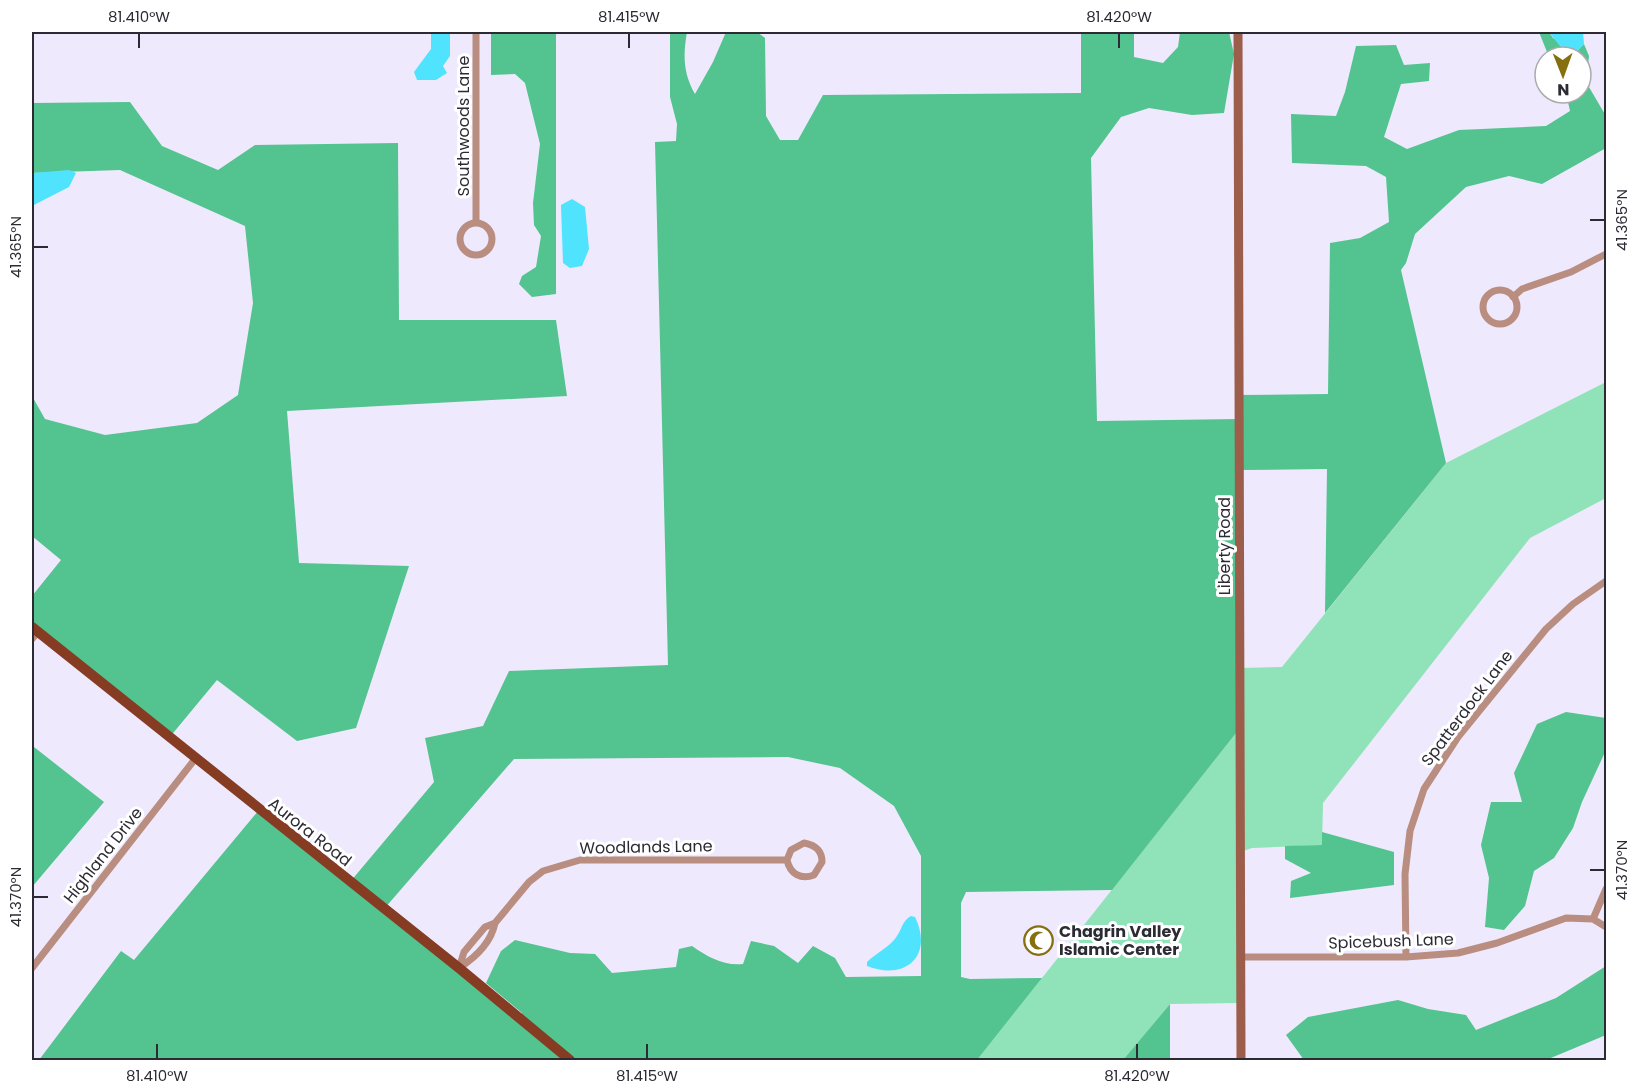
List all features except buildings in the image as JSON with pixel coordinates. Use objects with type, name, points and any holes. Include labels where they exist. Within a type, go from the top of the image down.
[{"type":"main road","name":"Aurora Road","points":[[34,633],[459,968],[570,1060]]},
{"type":"street","name":"Southwoods Lane","points":[[476,32],[476,221]]},
{"type":"street","name":"Liberty Road","points":[[1238,32],[1241,1060]]},
{"type":"street","name":"Southwoods Lane","points":[[476,221],[488,227],[494,238],[492,247],[475,256],[463,249],[459,239],[462,231],[476,221]]},
{"type":"street","points":[[1514,297],[1522,289],[1571,272],[1606,254]]},
{"type":"street","points":[[1500,289],[1509,292],[1514,297],[1518,308],[1512,320],[1496,324],[1488,319],[1483,306],[1491,292],[1500,289]]},
{"type":"street","name":"Spatterdock Lane","points":[[1406,957],[1406,874],[1410,831],[1424,789],[1458,737],[1546,629],[1573,604],[1606,581]]},
{"type":"street","name":"Highland Drive","points":[[32,968],[195,759]]},
{"type":"street","points":[[804,843],[813,845],[820,852],[822,862],[814,875],[801,877],[792,872],[787,860],[791,850],[804,843]]},
{"type":"street","name":"Woodlands Lane","points":[[459,968],[464,952],[485,927],[495,923],[529,882],[543,870],[580,860],[787,860]]},
{"type":"street","points":[[1606,889],[1593,919],[1606,927]]},
{"type":"street","name":"Spicebush Lane","points":[[1240,957],[1406,957],[1458,953],[1497,943],[1566,918],[1593,919]]},
{"type":"street","name":"Woodlands Lane","points":[[459,968],[493,935],[495,923]]},
{"type":"green space","points":[[491,32],[556,32],[556,294],[532,297],[519,284],[522,276],[536,267],[541,236],[534,225],[533,203],[540,144],[525,83],[515,74],[491,75]]},
{"type":"green space","points":[[670,32],[687,32],[685,64],[688,79],[695,94],[726,32],[757,32],[765,38],[766,116],[780,140],[798,140],[823,95],[1081,93],[1081,32],[1138,32],[1134,34],[1134,57],[1163,63],[1178,47],[1180,32],[1229,32],[1234,54],[1224,113],[1192,115],[1149,108],[1121,117],[1091,158],[1097,421],[1239,419],[1239,395],[1328,394],[1330,243],[1360,238],[1389,222],[1386,177],[1366,166],[1292,163],[1291,114],[1336,116],[1345,92],[1356,46],[1396,45],[1404,65],[1430,63],[1429,81],[1401,84],[1384,137],[1407,149],[1459,130],[1546,126],[1570,111],[1569,105],[1593,105],[1593,94],[1606,116],[1606,148],[1542,184],[1509,176],[1466,187],[1415,234],[1406,263],[1401,270],[1446,463],[1325,613],[1327,469],[1239,470],[1240,728],[1112,890],[966,892],[961,903],[961,977],[970,979],[1042,978],[977,1060],[39,1060],[121,951],[134,960],[259,810],[350,882],[434,782],[425,738],[483,726],[509,671],[668,665],[655,142],[676,141],[677,124],[670,97]],"holes":[[[788,757],[840,768],[894,806],[921,856],[921,976],[846,977],[835,958],[813,946],[798,963],[774,946],[751,941],[743,964],[729,964],[716,960],[692,946],[679,949],[676,967],[612,973],[595,954],[570,953],[515,940],[501,951],[486,983],[522,1013],[519,1017],[384,909],[514,759]]]},
{"type":"green space","points":[[1539,32],[1549,32],[1553,38],[1564,45],[1544,45]]},
{"type":"green space","points":[[130,102],[162,146],[218,170],[255,145],[398,143],[399,320],[556,320],[567,396],[287,411],[299,563],[409,566],[356,728],[297,741],[217,680],[169,738],[32,627],[32,596],[61,560],[32,536],[32,396],[45,419],[105,435],[197,423],[238,395],[253,303],[245,226],[120,170],[32,173],[32,103]]},
{"type":"green space","points":[[1606,382],[1606,498],[1530,538],[1323,803],[1322,845],[1252,848],[1240,852],[1240,1003],[1170,1004],[1123,1060],[977,1060],[1240,728],[1240,668],[1282,667],[1446,463]]},
{"type":"green space","points":[[1566,712],[1606,718],[1606,750],[1582,802],[1573,828],[1554,858],[1534,871],[1525,906],[1504,930],[1485,927],[1489,878],[1481,845],[1491,802],[1522,802],[1514,773],[1537,724]]},
{"type":"green space","points":[[34,747],[104,802],[32,887],[32,750]]},
{"type":"green space","points":[[1322,832],[1394,852],[1394,885],[1290,898],[1291,881],[1311,873],[1285,859],[1285,846],[1322,845]]},
{"type":"green space","points":[[1606,966],[1606,1035],[1546,1060],[1304,1060],[1286,1035],[1308,1017],[1398,1000],[1428,1009],[1466,1015],[1476,1030],[1556,998]]},
{"type":"green space","points":[[1170,1004],[1170,1060],[1123,1060]]},
{"type":"water","points":[[431,32],[450,32],[450,56],[443,66],[447,73],[436,80],[417,80],[414,72],[431,49]]},
{"type":"water","points":[[1549,32],[1583,32],[1583,45],[1559,45]]},
{"type":"water","points":[[69,170],[76,173],[69,187],[32,206],[32,173]]},
{"type":"water","points":[[572,199],[585,207],[589,249],[582,266],[570,268],[563,263],[561,205]]},
{"type":"water","points":[[911,916],[915,917],[921,943],[918,954],[912,962],[893,970],[881,970],[867,966],[867,962],[894,940]]},
{"type":"place","name":"Chagrin Valley Islamic Center","points":[[1038,940]]}]
